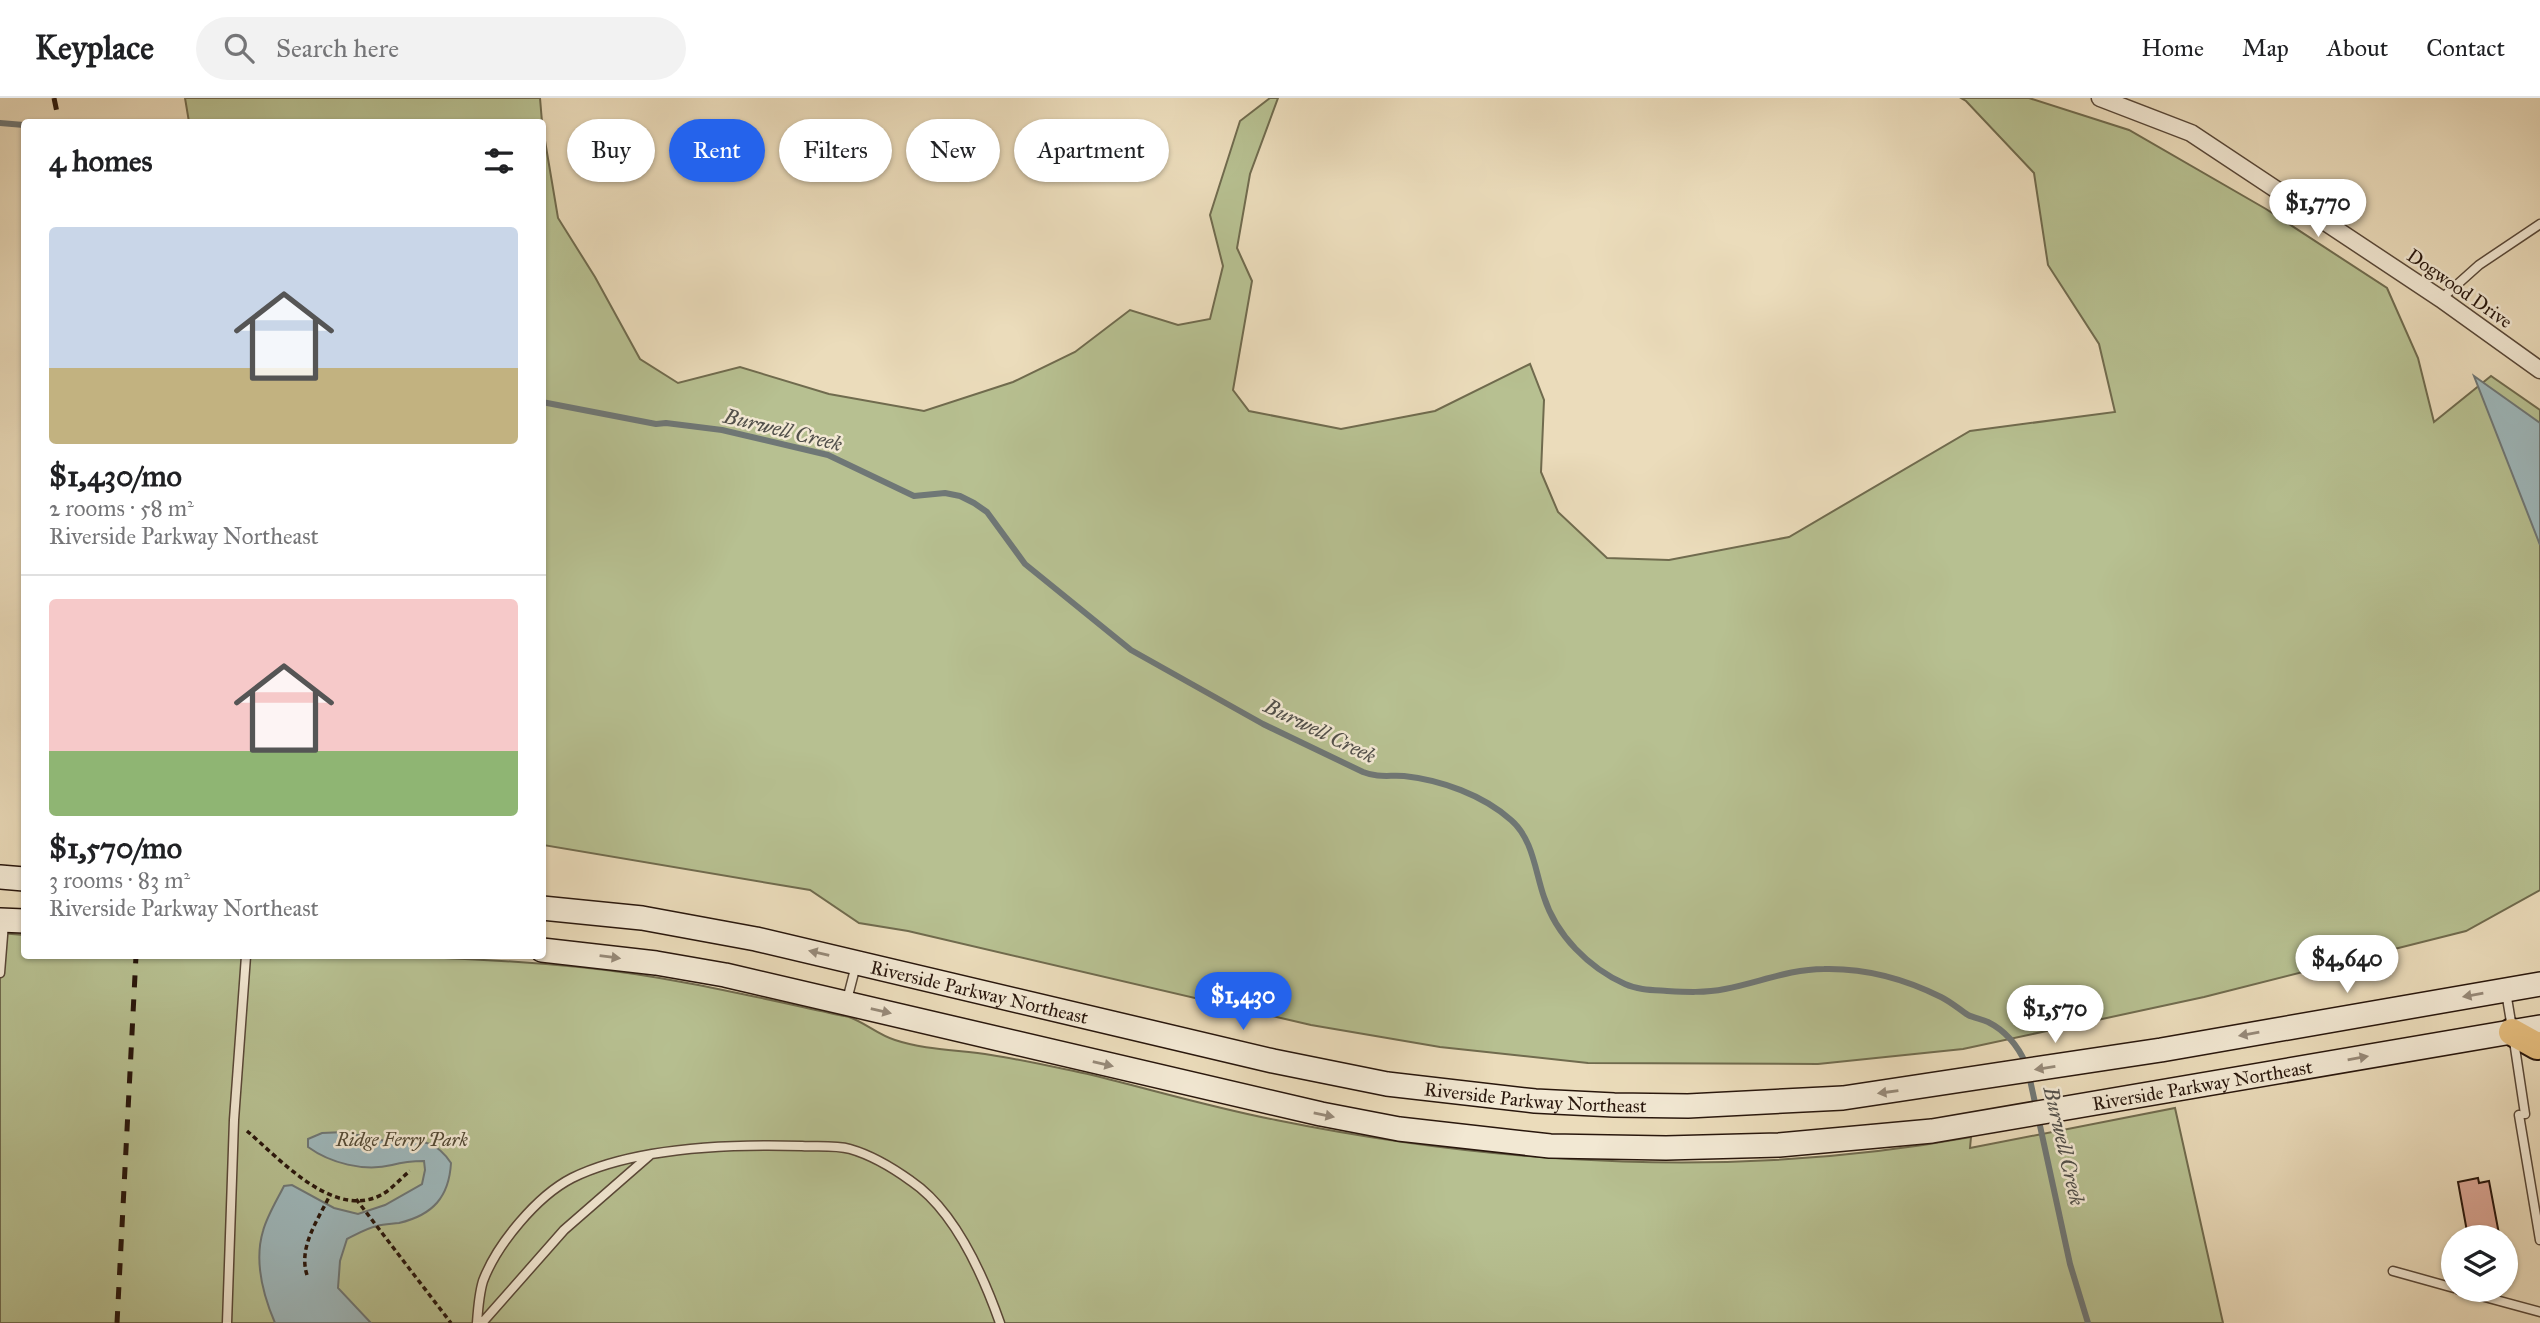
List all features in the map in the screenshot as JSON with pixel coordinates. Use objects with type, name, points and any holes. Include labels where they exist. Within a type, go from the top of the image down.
[{"type":"main road","points":[[0,877],[21,878]]},
{"type":"main road","name":"Riverside Parkway Northeast","points":[[546,908],[642,918],[756,939],[1273,1061],[1387,1084],[1535,1101],[1688,1106],[1843,1098],[2161,1050],[2540,984]]},
{"type":"main road","name":"Riverside Parkway Northeast","points":[[546,950],[656,963],[725,975],[1321,1114],[1399,1129],[1550,1146],[1653,1148],[1779,1145],[1932,1131],[2540,1027]]},
{"type":"main road","points":[[2512,1032],[2537,1046],[2540,1045]]},
{"type":"street","name":"Dogwood Drive","points":[[2100,98],[2191,133],[2441,299],[2540,370]]},
{"type":"lane","points":[[2441,299],[2479,265],[2540,224]]},
{"type":"lane","points":[[0,973],[9,920]]},
{"type":"lane","points":[[227,1323],[234,1120],[246,959]]},
{"type":"lane","points":[[846,1003],[857,962]]},
{"type":"lane","points":[[2505,990],[2540,1240]]},
{"type":"lane","points":[[480,1323],[483,1282],[495,1256],[522,1220],[543,1198],[571,1179],[625,1159],[650,1155],[714,1148],[824,1147],[849,1149],[885,1165],[914,1183],[948,1218],[992,1299],[1000,1323]]},
{"type":"lane","points":[[480,1323],[564,1230],[650,1155]]},
{"type":"lane","points":[[2392,1271],[2441,1284]]},
{"type":"lane","points":[[2503,1302],[2540,1312]]},
{"type":"path","points":[[234,1120],[298,1176],[314,1188],[330,1195],[367,1200],[382,1195],[410,1171]]},
{"type":"path","points":[[307,1275],[304,1251],[330,1195]]},
{"type":"path","points":[[356,1199],[451,1323]]},
{"type":"green space","points":[[185,98],[540,98],[542,119],[188,119]]},
{"type":"green space","points":[[1270,98],[1278,98],[1250,174],[1237,248],[1252,281],[1233,390],[1249,411],[1341,429],[1435,411],[1530,364],[1544,400],[1541,472],[1558,512],[1607,558],[1669,560],[1789,537],[1970,431],[2115,412],[2099,344],[2048,265],[2034,173],[1961,98],[2029,98],[2129,130],[2266,209],[2387,288],[2418,358],[2434,422],[2491,376],[2540,410],[2540,890],[2466,931],[2204,997],[1963,1049],[1818,1064],[1588,1063],[1440,1047],[1311,1025],[908,931],[859,923],[810,890],[546,846],[546,147],[558,218],[595,277],[640,359],[678,383],[740,367],[829,394],[924,411],[1013,382],[1075,352],[1130,310],[1178,325],[1210,319],[1223,266],[1210,215],[1240,121]]},
{"type":"green space","name":"Ridge Ferry Park","points":[[0,933],[21,935],[21,959],[464,959],[613,971],[715,988],[849,1017],[889,1038],[906,1043],[1042,1064],[1276,1120],[1362,1136],[1535,1157],[1623,1162],[1798,1159],[1971,1137],[1970,1148],[2175,1108],[2223,1323],[0,1323]]},
{"type":"water","points":[[2474,376],[2540,423],[2540,545]]},
{"type":"water","points":[[345,1132],[383,1140],[431,1144],[451,1163],[447,1186],[437,1203],[421,1215],[399,1223],[373,1227],[347,1239],[340,1261],[338,1288],[371,1323],[275,1323],[264,1289],[259,1254],[265,1225],[284,1186],[292,1185],[334,1208],[358,1214],[385,1205],[422,1184],[424,1161],[359,1167],[326,1158],[308,1147],[308,1139],[322,1133]]},
{"type":"building","points":[[2478,1178],[2479,1183],[2489,1181],[2497,1225],[2466,1225],[2458,1182]]},
{"type":"waterway","name":"Burwell Creek","points":[[0,123],[21,125]]},
{"type":"waterway","name":"Burwell Creek","points":[[546,403],[656,424],[722,430],[828,455],[914,496],[945,493],[974,503],[987,512],[1025,564],[1131,650],[1263,724],[1363,772],[1379,776],[1418,778],[1447,785],[1475,796],[1500,811],[1524,836],[1549,911],[1565,937],[1599,969],[1625,984],[1651,990],[1703,992],[1811,970],[1839,969],[1870,973],[1927,991],[1945,999],[1968,1015],[1988,1022],[2011,1040],[2026,1064]]},
{"type":"waterway","name":"Burwell Creek","points":[[2029,1075],[2070,1264],[2088,1323]]},
{"type":"railway","points":[[54,98],[58,119]]},
{"type":"railway","points":[[117,1323],[136,959]]}]
